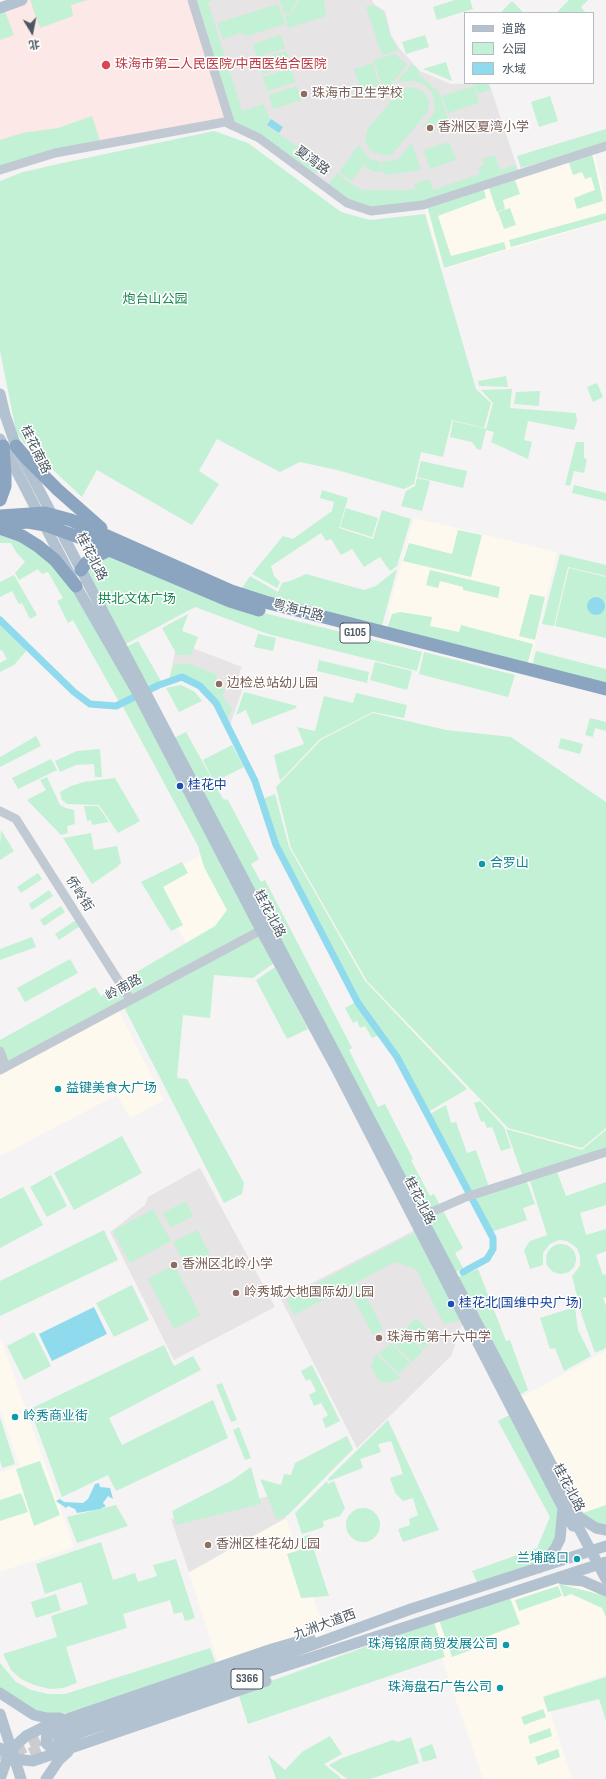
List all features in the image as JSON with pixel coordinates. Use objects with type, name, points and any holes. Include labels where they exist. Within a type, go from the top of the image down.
[{"type":"highway","points":[[0,500],[5,486],[6,443]]},
{"type":"highway","points":[[6,443],[27,460],[92,522],[124,544]]},
{"type":"highway","name":"粤海中路","points":[[0,516],[38,513],[62,531],[230,600],[256,608],[606,697]]},
{"type":"highway","name":"粤海中路","points":[[0,524],[49,520],[71,520],[231,591],[265,602],[606,689]]},
{"type":"highway","points":[[0,528],[22,536],[38,546],[55,560],[76,586]]},
{"type":"highway","points":[[81,570],[86,563],[109,550]]},
{"type":"main road","points":[[0,8],[22,0]]},
{"type":"main road","name":"桂花南路","points":[[0,394],[5,415],[6,443],[38,513]]},
{"type":"main road","name":"桂花南路","points":[[6,443],[49,520]]},
{"type":"main road","name":"桂花北路","points":[[49,520],[76,586],[139,688]]},
{"type":"main road","name":"桂花北路","points":[[62,531],[139,688],[265,928],[426,1226],[497,1374],[563,1508],[573,1527],[579,1526],[578,1517],[497,1374],[341,1078],[265,928]]},
{"type":"main road","points":[[497,1374],[606,1579]]},
{"type":"main road","points":[[539,1568],[555,1549],[560,1539],[563,1508]]},
{"type":"main road","points":[[578,1517],[596,1528],[606,1530]]},
{"type":"main road","name":"九洲大道西","points":[[62,1739],[246,1669],[411,1609],[606,1546]]},
{"type":"main road","name":"九洲大道西","points":[[62,1739],[558,1579],[606,1562]]},
{"type":"main road","points":[[558,1579],[582,1581],[606,1591]]},
{"type":"main road","points":[[0,1714],[6,1731],[4,1767],[7,1756],[25,1740],[55,1726],[411,1609]]},
{"type":"main road","points":[[0,1693],[27,1711],[41,1717],[54,1718],[78,1714],[272,1649],[411,1609]]},
{"type":"main road","points":[[5,1762],[26,1736],[62,1739],[286,1674],[435,1618]]},
{"type":"main road","points":[[5,1762],[34,1761],[62,1739],[78,1714]]},
{"type":"main road","points":[[46,1779],[59,1760],[62,1739]]},
{"type":"main road","points":[[5,1762],[15,1779]]},
{"type":"main road","points":[[5,1762],[21,1779]]},
{"type":"street","points":[[192,0],[231,125]]},
{"type":"street","name":"夏湾路","points":[[0,170],[55,153],[225,122],[258,138],[347,203],[371,211],[423,204],[606,146]]},
{"type":"street","name":"侨岭街","points":[[0,811],[16,819],[130,999]]},
{"type":"street","name":"岭南路","points":[[3,1068],[265,928]]},
{"type":"street","points":[[0,1051],[3,1068]]},
{"type":"street","points":[[417,1209],[424,1212],[434,1211],[470,1196],[606,1152]]},
{"type":"street","points":[[426,1226],[428,1217],[434,1211]]},
{"type":"shaded area","name":"珠海市第二人民医院/中西医结合医院","points":[[23,0],[192,0],[231,125],[225,122],[0,169],[0,8]]},
{"type":"shaded area","points":[[193,0],[372,0],[374,4],[385,11],[391,35],[399,48],[420,71],[451,84],[489,84],[519,173],[371,210],[314,177],[231,125]]},
{"type":"shaded area","points":[[594,151],[606,200],[606,221],[443,269],[424,205]]},
{"type":"shaded area","points":[[414,518],[557,552],[529,668],[385,632],[390,614],[389,608]]},
{"type":"shaded area","name":"边检总站幼儿园","points":[[177,642],[242,667],[236,682],[244,685],[229,728],[216,703],[201,686],[182,676],[169,681]]},
{"type":"shaded area","points":[[217,847],[260,930],[197,962],[151,882]]},
{"type":"shaded area","name":"益键美食大广场","points":[[117,1008],[164,1100],[130,1118],[117,1095],[0,1156],[0,1072]]},
{"type":"shaded area","name":"香洲区北岭小学","points":[[200,1168],[275,1307],[174,1360],[110,1232],[145,1205],[148,1197]]},
{"type":"shaded area","name":"珠海市第十六中学","points":[[417,1229],[464,1320],[451,1356],[357,1448],[281,1299]]},
{"type":"shaded area","points":[[0,1336],[74,1547],[0,1572],[0,1472],[20,1466],[0,1409]]},
{"type":"shaded area","points":[[606,1351],[606,1530],[579,1517],[516,1400]]},
{"type":"shaded area","name":"香洲区桂花幼儿园","points":[[269,1496],[282,1504],[286,1518],[189,1572],[171,1519]]},
{"type":"shaded area","points":[[286,1518],[326,1634],[219,1666],[189,1573]]},
{"type":"shaded area","points":[[557,1579],[606,1591],[606,1675],[545,1695],[572,1779],[483,1779],[429,1621]]},
{"type":"green space","points":[[30,0],[88,0],[71,5],[73,16],[40,28]]},
{"type":"green space","points":[[195,0],[211,0],[211,2],[208,3],[242,111],[263,104],[270,119],[266,125],[323,164],[313,175],[232,123]]},
{"type":"green space","points":[[280,0],[297,0],[291,12],[284,14]]},
{"type":"green space","points":[[299,0],[324,0],[326,16],[288,28],[285,16],[292,13]]},
{"type":"green space","points":[[455,0],[470,0],[473,9],[437,20],[433,7]]},
{"type":"green space","points":[[569,0],[588,0],[581,7],[585,12],[557,12]]},
{"type":"green space","points":[[512,1],[523,12],[501,12]]},
{"type":"green space","points":[[278,4],[285,24],[247,36],[240,33],[223,39],[217,23]]},
{"type":"green space","points":[[373,5],[384,12],[391,37],[399,50],[382,55],[366,7]]},
{"type":"green space","points":[[4,9],[14,35],[0,40],[0,11]]},
{"type":"green space","points":[[281,35],[285,48],[257,57],[253,44]]},
{"type":"green space","points":[[425,35],[429,47],[406,54],[402,42]]},
{"type":"green space","points":[[286,51],[290,65],[262,74],[258,60]]},
{"type":"green space","points":[[395,54],[407,65],[384,93],[374,60]]},
{"type":"green space","points":[[446,62],[452,81],[423,69]]},
{"type":"green space","points":[[373,63],[381,93],[363,98],[354,69]]},
{"type":"green space","points":[[412,64],[419,71],[418,74],[439,92],[448,119],[422,128],[434,113],[435,104],[432,93],[425,85],[415,81],[397,82]]},
{"type":"green space","points":[[291,68],[295,82],[267,91],[263,77]]},
{"type":"green space","points":[[474,84],[488,84],[490,90],[478,94]]},
{"type":"green space","points":[[297,86],[301,100],[273,109],[269,95]]},
{"type":"green space","points":[[474,86],[479,103],[448,113],[442,96]]},
{"type":"green space","points":[[407,87],[416,88],[425,93],[429,102],[428,112],[392,154],[386,156],[375,153],[369,149],[365,141],[367,130],[397,94]]},
{"type":"green space","points":[[550,96],[558,121],[539,127],[531,102]]},
{"type":"green space","points":[[92,116],[100,141],[0,167],[0,140],[22,133],[58,128]]},
{"type":"green space","points":[[606,129],[606,143],[521,168],[517,156]]},
{"type":"green space","name":"炮台山公园","points":[[214,131],[248,143],[341,212],[370,220],[425,214],[476,389],[491,403],[484,428],[452,420],[443,457],[421,452],[414,484],[404,489],[337,470],[300,462],[280,472],[217,439],[199,471],[219,484],[192,525],[97,470],[82,497],[23,442],[16,431],[0,351],[0,181],[23,172]]},
{"type":"green space","points":[[449,142],[456,160],[430,169],[424,150]]},
{"type":"green space","points":[[412,143],[421,170],[385,175],[381,162],[397,160]]},
{"type":"green space","points":[[359,145],[370,159],[380,162],[383,172],[375,172],[365,167],[366,164],[352,153]]},
{"type":"green space","points":[[592,153],[603,201],[577,209],[574,198],[595,190],[591,177],[585,179],[582,172],[573,175],[568,160]]},
{"type":"green space","points":[[353,154],[365,164],[351,181],[339,172]]},
{"type":"green space","points":[[495,155],[500,170],[515,165],[517,170],[423,203],[367,208],[348,201],[328,185],[337,173],[354,186],[364,190],[410,190],[415,189],[414,184],[430,180],[433,190],[480,174],[478,167],[484,165],[482,159]]},
{"type":"green space","points":[[514,177],[520,194],[503,200],[505,209],[497,212],[488,185]]},
{"type":"green space","points":[[483,186],[486,198],[438,216],[451,256],[504,242],[506,249],[444,268],[427,206]]},
{"type":"green space","points":[[510,208],[516,225],[504,229],[498,212]]},
{"type":"green space","points":[[606,213],[606,220],[511,247],[509,240]]},
{"type":"green space","points":[[506,376],[508,387],[479,386],[478,381]]},
{"type":"green space","points":[[597,383],[603,397],[593,402],[587,387]]},
{"type":"green space","points":[[512,389],[510,408],[576,413],[577,421],[574,430],[528,421],[524,440],[532,442],[528,459],[491,442],[494,432],[486,430],[481,450],[477,449],[472,442],[450,437],[453,421],[486,429],[493,403],[481,390]]},
{"type":"green space","points":[[540,391],[539,406],[514,404],[516,392]]},
{"type":"green space","points":[[576,442],[584,442],[584,458],[587,459],[584,473],[574,471],[570,486],[565,485]]},
{"type":"green space","points":[[421,461],[467,471],[463,488],[417,477]]},
{"type":"green space","points":[[417,478],[430,481],[422,511],[401,506],[406,491],[415,486]]},
{"type":"green space","points":[[574,485],[606,493],[606,501],[572,493]]},
{"type":"green space","points":[[322,490],[348,498],[339,528],[373,539],[382,510],[411,519],[397,566],[390,571],[380,557],[364,567],[352,549],[341,555],[331,539],[326,541],[321,533],[271,566],[274,576],[280,582],[277,588],[252,574],[283,536],[293,539],[332,511],[334,502],[320,498]]},
{"type":"green space","points":[[346,508],[378,518],[372,537],[340,527]]},
{"type":"green space","points":[[458,530],[482,535],[471,577],[403,561],[409,543],[452,554]]},
{"type":"green space","points":[[0,533],[13,535],[53,561],[74,587],[135,694],[119,702],[73,620],[68,623],[57,601],[63,598],[48,572],[42,574],[38,569],[19,580],[15,573],[25,562],[16,552],[11,543],[0,543]]},
{"type":"green space","name":"拱北文体广场","points":[[109,551],[260,612],[422,652],[417,671],[268,634],[195,607],[122,646],[82,569]]},
{"type":"green space","points":[[560,554],[606,565],[606,576],[568,567],[554,626],[542,624]]},
{"type":"green space","points":[[569,568],[606,577],[606,638],[555,626]]},
{"type":"green space","points":[[397,569],[381,629],[240,591],[250,576],[278,592],[282,583],[306,574],[364,590],[376,586]]},
{"type":"green space","points":[[430,570],[500,587],[498,598],[463,590],[463,587],[440,581],[438,588],[426,585]]},
{"type":"green space","points":[[14,575],[37,615],[30,619],[22,603],[19,604],[12,591],[0,597],[0,582]]},
{"type":"green space","points":[[530,594],[545,597],[535,640],[519,636]]},
{"type":"green space","points":[[400,612],[432,617],[430,626],[459,632],[461,625],[533,644],[527,666],[386,631],[392,614]]},
{"type":"green space","points":[[188,614],[182,631],[198,637],[191,655],[177,655],[162,628]]},
{"type":"green space","points":[[0,624],[27,650],[14,665],[0,672],[0,663],[7,659],[2,650],[0,651]]},
{"type":"green space","points":[[258,634],[276,638],[273,651],[254,647]]},
{"type":"green space","points":[[138,641],[161,681],[146,688],[125,648]]},
{"type":"green space","points":[[536,651],[606,669],[606,686],[532,667]]},
{"type":"green space","points":[[424,652],[515,675],[508,697],[419,674]]},
{"type":"green space","points":[[319,660],[369,672],[367,683],[317,671]]},
{"type":"green space","points":[[375,662],[412,671],[407,690],[370,680]]},
{"type":"green space","points":[[174,664],[189,664],[216,674],[217,683],[225,690],[222,696],[232,709],[227,721],[217,703],[201,685],[182,675],[170,679]]},
{"type":"green space","points":[[181,685],[195,692],[202,701],[179,712],[166,688]]},
{"type":"green space","points":[[244,692],[297,706],[296,708],[252,725],[246,710],[236,715]]},
{"type":"green space","points":[[356,693],[407,705],[404,718],[373,712],[320,739],[280,781],[274,755],[304,744],[297,727],[315,731],[324,696],[353,703]]},
{"type":"green space","points":[[137,698],[258,929],[0,1068],[0,1040],[95,987],[101,996],[113,989],[116,984],[215,926],[227,910],[204,867],[198,846],[122,705]]},
{"type":"green space","points":[[373,713],[446,730],[511,737],[606,802],[606,1128],[582,1148],[508,1128],[367,981],[291,848],[276,787],[321,740]]},
{"type":"green space","points":[[590,718],[606,722],[606,731],[595,728],[593,737],[585,735]]},
{"type":"green space","points":[[186,732],[223,799],[228,800],[259,859],[251,864],[261,882],[265,880],[352,1048],[349,1050],[378,1107],[385,1104],[413,1159],[411,1160],[430,1196],[434,1194],[463,1248],[455,1253],[463,1268],[452,1274],[172,739]]},
{"type":"green space","points":[[36,736],[41,746],[0,767],[0,757]]},
{"type":"green space","points":[[561,738],[583,744],[580,754],[558,748]]},
{"type":"green space","points":[[232,745],[244,767],[214,782],[203,760]]},
{"type":"green space","points":[[100,749],[102,777],[95,777],[94,764],[76,765],[60,772],[55,761],[77,751]]},
{"type":"green space","points":[[51,759],[57,770],[18,789],[12,778]]},
{"type":"green space","points":[[47,777],[60,805],[74,810],[75,824],[67,826],[68,833],[61,835],[27,800],[46,790],[40,780]]},
{"type":"green space","points":[[115,778],[140,821],[118,833],[99,805],[67,804],[62,800],[60,792],[71,786],[84,782]]},
{"type":"green space","points":[[275,794],[289,847],[365,981],[467,1089],[428,1112],[399,1058],[360,1004],[277,844],[262,799]]},
{"type":"green space","points":[[84,806],[98,806],[109,822],[92,825],[91,820],[87,821]]},
{"type":"green space","points":[[1,830],[14,851],[0,860],[0,846]]},
{"type":"green space","points":[[91,833],[94,850],[117,846],[121,863],[92,884],[63,838]]},
{"type":"green space","points":[[182,862],[188,873],[163,887],[183,925],[171,931],[141,882]]},
{"type":"green space","points":[[38,873],[42,879],[21,893],[17,887]]},
{"type":"green space","points":[[49,890],[53,896],[32,910],[29,904]]},
{"type":"green space","points":[[61,906],[65,912],[44,926],[40,920]]},
{"type":"green space","points":[[76,920],[80,926],[59,940],[55,934]]},
{"type":"green space","points":[[259,935],[274,963],[253,978],[214,975],[210,1018],[183,1015],[177,1078],[187,1079],[244,1183],[242,1194],[224,1203],[124,1007]]},
{"type":"green space","points":[[32,937],[36,947],[0,960],[0,949]]},
{"type":"green space","points":[[70,959],[78,973],[25,1002],[17,988]]},
{"type":"green space","points":[[275,967],[308,1029],[287,1039],[256,980]]},
{"type":"green space","points":[[356,1002],[379,1035],[372,1038],[365,1026],[360,1028],[357,1021],[353,1023],[345,1008]]},
{"type":"green space","points":[[480,1101],[504,1127],[511,1148],[501,1151],[492,1127],[487,1128],[484,1121],[481,1122],[474,1103]]},
{"type":"green space","points":[[446,1105],[451,1123],[456,1122],[467,1153],[476,1150],[489,1187],[472,1193],[430,1114]]},
{"type":"green space","points":[[506,1129],[582,1150],[606,1130],[606,1150],[523,1177]]},
{"type":"green space","points":[[122,1136],[142,1173],[74,1210],[54,1173]]},
{"type":"green space","points":[[557,1172],[566,1196],[606,1182],[606,1205],[580,1213],[586,1235],[606,1229],[606,1251],[596,1255],[603,1275],[606,1274],[606,1297],[603,1298],[606,1306],[606,1348],[595,1353],[582,1316],[572,1276],[580,1266],[580,1256],[577,1248],[567,1241],[559,1240],[550,1244],[543,1253],[543,1265],[530,1269],[524,1250],[530,1241],[547,1235],[530,1181]]},
{"type":"green space","points":[[51,1175],[67,1206],[47,1217],[30,1187]]},
{"type":"green space","points":[[527,1182],[535,1204],[523,1208],[527,1220],[491,1232],[474,1198]]},
{"type":"green space","points":[[23,1187],[43,1225],[0,1248],[0,1199]]},
{"type":"green space","points":[[186,1201],[193,1216],[171,1228],[163,1213]]},
{"type":"green space","points":[[153,1209],[171,1241],[130,1263],[113,1231]]},
{"type":"green space","points":[[104,1230],[118,1260],[0,1316],[0,1281]]},
{"type":"green space","points":[[197,1230],[210,1254],[186,1266],[173,1242]]},
{"type":"green space","points":[[416,1232],[462,1320],[444,1324],[416,1269],[395,1262],[294,1315],[286,1299]]},
{"type":"green space","points":[[561,1244],[572,1248],[576,1259],[572,1270],[561,1274],[550,1270],[546,1259],[550,1248]]},
{"type":"green space","points":[[174,1265],[200,1315],[174,1329],[148,1279]]},
{"type":"green space","points":[[478,1269],[506,1341],[510,1340],[528,1390],[516,1397],[455,1278]]},
{"type":"green space","points":[[359,1283],[383,1329],[373,1335],[348,1288]]},
{"type":"green space","points":[[132,1285],[149,1320],[114,1337],[96,1303]]},
{"type":"green space","points":[[575,1307],[578,1330],[591,1356],[564,1371],[555,1348],[550,1349],[540,1318]]},
{"type":"green space","points":[[416,1318],[435,1338],[423,1349],[404,1330]]},
{"type":"green space","points":[[403,1331],[423,1351],[412,1362],[392,1342]]},
{"type":"green space","points":[[34,1332],[51,1366],[24,1380],[7,1346]]},
{"type":"green space","points":[[391,1343],[410,1363],[399,1374],[379,1354]]},
{"type":"green space","points":[[164,1345],[174,1366],[193,1356],[201,1370],[109,1418],[122,1445],[213,1400],[228,1438],[116,1491],[108,1475],[62,1497],[30,1409]]},
{"type":"green space","points":[[376,1353],[400,1378],[388,1383],[384,1383],[377,1379],[371,1366]]},
{"type":"green space","points":[[312,1365],[340,1421],[326,1428],[322,1419],[328,1415],[321,1403],[314,1406],[309,1395],[316,1391],[310,1379],[306,1381],[301,1371]]},
{"type":"green space","points":[[222,1383],[237,1420],[231,1422],[216,1385]]},
{"type":"green space","points":[[511,1414],[561,1508],[559,1538],[538,1566],[479,1586],[472,1571],[537,1548],[550,1517],[498,1421]]},
{"type":"green space","points":[[0,1417],[15,1464],[2,1468],[0,1460]]},
{"type":"green space","points":[[388,1420],[439,1530],[403,1542],[398,1529],[410,1525],[409,1519],[418,1515],[413,1498],[403,1501],[395,1493],[390,1478],[403,1474],[391,1441],[378,1444],[381,1452],[360,1459],[363,1468],[329,1481],[328,1479]]},
{"type":"green space","points":[[239,1427],[251,1458],[245,1460],[233,1430]]},
{"type":"green space","points":[[347,1436],[353,1449],[288,1515],[277,1520],[260,1479],[281,1485],[284,1474],[291,1475],[295,1463]]},
{"type":"green space","points":[[40,1461],[60,1515],[34,1526],[16,1469]]},
{"type":"green space","points":[[251,1467],[261,1504],[176,1525],[172,1511],[231,1481]]},
{"type":"green space","points":[[327,1481],[328,1484],[334,1481],[345,1508],[340,1516],[323,1521],[324,1526],[321,1528],[302,1534],[295,1513]]},
{"type":"green space","points":[[21,1493],[28,1512],[0,1521],[0,1500]]},
{"type":"green space","points":[[116,1505],[128,1526],[77,1543],[67,1517]]},
{"type":"green space","points":[[606,1505],[606,1528],[580,1514]]},
{"type":"green space","points":[[360,1508],[366,1508],[375,1513],[379,1519],[379,1531],[375,1537],[366,1542],[360,1542],[351,1537],[346,1528],[346,1522],[351,1513]]},
{"type":"green space","points":[[309,1535],[329,1596],[301,1598],[287,1554],[303,1549],[299,1538]]},
{"type":"green space","points":[[101,1542],[113,1580],[135,1573],[138,1582],[157,1576],[153,1565],[176,1559],[195,1618],[185,1621],[182,1612],[174,1614],[170,1600],[123,1614],[127,1628],[66,1647],[77,1683],[63,1688],[50,1689],[34,1685],[21,1679],[11,1670],[3,1654],[57,1637],[51,1616],[88,1604],[81,1582],[45,1594],[36,1564]]},
{"type":"green space","points":[[559,1584],[606,1596],[606,1617],[602,1608],[571,1594],[564,1597]]},
{"type":"green space","points":[[558,1586],[562,1596],[519,1611],[515,1600]]},
{"type":"green space","points":[[56,1594],[61,1610],[36,1618],[31,1602]]},
{"type":"green space","points":[[510,1598],[520,1624],[488,1636],[490,1643],[452,1657],[439,1620]]},
{"type":"green space","points":[[434,1622],[445,1657],[248,1724],[238,1693]]},
{"type":"green space","points":[[210,1648],[216,1664],[78,1712],[52,1715],[39,1713],[0,1690],[0,1663],[16,1682],[31,1690],[48,1694],[65,1694]]},
{"type":"green space","points":[[606,1677],[606,1721],[599,1699],[548,1712],[543,1697]]},
{"type":"green space","points":[[543,1709],[546,1717],[524,1725],[521,1717]]},
{"type":"green space","points":[[550,1728],[552,1736],[530,1744],[528,1736]]},
{"type":"green space","points":[[330,1736],[342,1754],[324,1764],[342,1779],[276,1779],[268,1755],[285,1770],[302,1752]]},
{"type":"green space","points":[[411,1737],[419,1763],[370,1779],[347,1779],[329,1765],[342,1758],[393,1740],[398,1742]]},
{"type":"green space","points":[[432,1744],[437,1758],[423,1762],[419,1749]]},
{"type":"green space","points":[[558,1749],[560,1757],[538,1765],[535,1757]]},
{"type":"water","points":[[271,119],[283,127],[279,133],[267,125]]},
{"type":"water","points":[[592,597],[600,597],[605,602],[603,613],[600,615],[592,615],[587,610],[587,602]]},
{"type":"water","points":[[94,1307],[107,1334],[52,1361],[39,1334]]},
{"type":"water","points":[[99,1483],[100,1487],[110,1488],[113,1499],[108,1496],[103,1503],[106,1506],[100,1509],[77,1513],[75,1509],[68,1506],[66,1508],[56,1501],[60,1499],[64,1502],[83,1503],[88,1499],[95,1484]]},
{"type":"waterway","points":[[0,620],[74,692],[90,704],[116,706],[159,685],[182,677],[200,686],[216,703],[255,781],[276,845],[358,1003],[397,1057],[493,1238],[493,1249],[487,1259],[463,1272]]},
{"type":"tunnel","points":[[0,1759],[53,1734]]},
{"type":"tunnel","points":[[15,1760],[56,1742]]},
{"type":"place","name":"珠海市第二人民医院/中西医结合医院","points":[[106,65]]},
{"type":"place","name":"珠海市卫生学校","points":[[304,94]]},
{"type":"place","name":"香洲区夏湾小学","points":[[430,128]]},
{"type":"place","name":"边检总站幼儿园","points":[[219,684]]},
{"type":"place","name":"桂花中","points":[[180,786]]},
{"type":"place","name":"合罗山","points":[[482,864]]},
{"type":"place","name":"益键美食大广场","points":[[58,1089]]},
{"type":"place","name":"香洲区北岭小学","points":[[174,1265]]},
{"type":"place","name":"岭秀城大地国际幼儿园","points":[[236,1293]]},
{"type":"place","name":"桂花北(国维中央广场)","points":[[451,1304]]},
{"type":"place","name":"珠海市第十六中学","points":[[379,1338]]},
{"type":"place","name":"岭秀商业街","points":[[15,1417]]},
{"type":"place","name":"香洲区桂花幼儿园","points":[[208,1545]]},
{"type":"place","name":"兰埔路口","points":[[577,1559]]},
{"type":"place","name":"珠海铭原商贸发展公司","points":[[506,1645]]},
{"type":"place","name":"珠海盘石广告公司","points":[[500,1688]]}]
